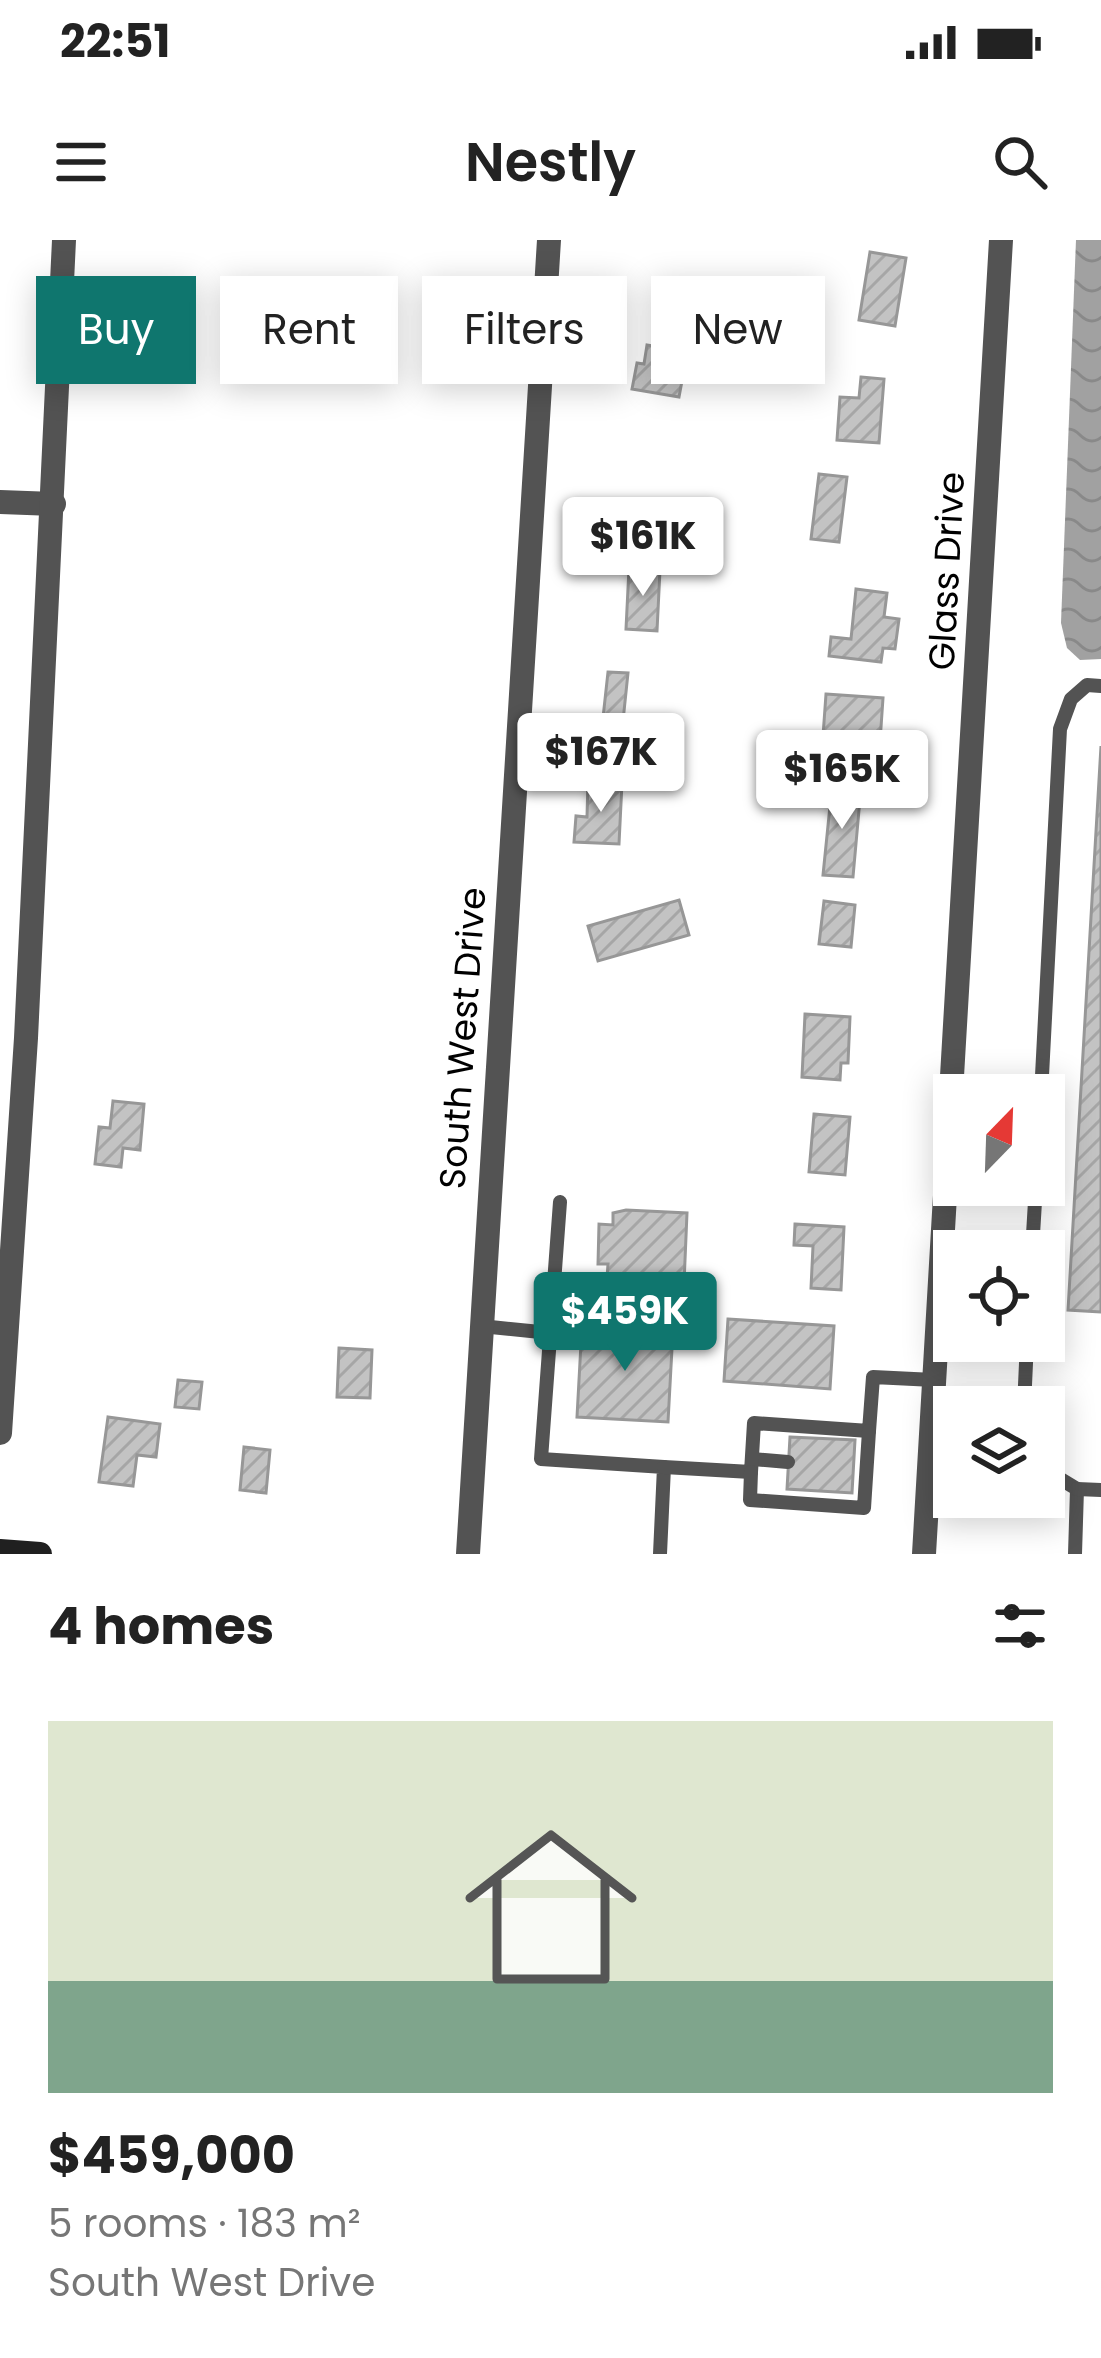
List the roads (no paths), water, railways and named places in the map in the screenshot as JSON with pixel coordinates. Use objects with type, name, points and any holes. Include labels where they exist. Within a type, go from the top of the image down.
[{"type":"main road","points":[[0,1551],[40,1554]]},
{"type":"street","points":[[0,1433],[26,1038],[64,240]]},
{"type":"street","name":"South West Drive","points":[[468,1554],[548,240]]},
{"type":"street","name":"Glass Drive","points":[[924,1554],[1001,240]]},
{"type":"street","points":[[0,502],[54,504]]},
{"type":"street","points":[[0,1035],[26,1038]]},
{"type":"lane","points":[[1042,1074],[1060,728],[1071,699],[1087,685],[1101,686]]},
{"type":"lane","points":[[560,1202],[541,1459],[664,1467],[788,1462]]},
{"type":"lane","points":[[481,1326],[550,1333]]},
{"type":"lane","points":[[869,1431],[754,1423],[750,1499],[863,1508],[860,1468],[869,1431],[873,1377],[934,1380]]},
{"type":"lane","points":[[660,1554],[664,1467]]},
{"type":"lane","points":[[1065,1481],[1077,1489],[1101,1490]]},
{"type":"lane","points":[[1075,1554],[1077,1489]]},
{"type":"water","points":[[1076,240],[1101,240],[1101,659],[1080,660],[1067,648],[1061,623]]}]
